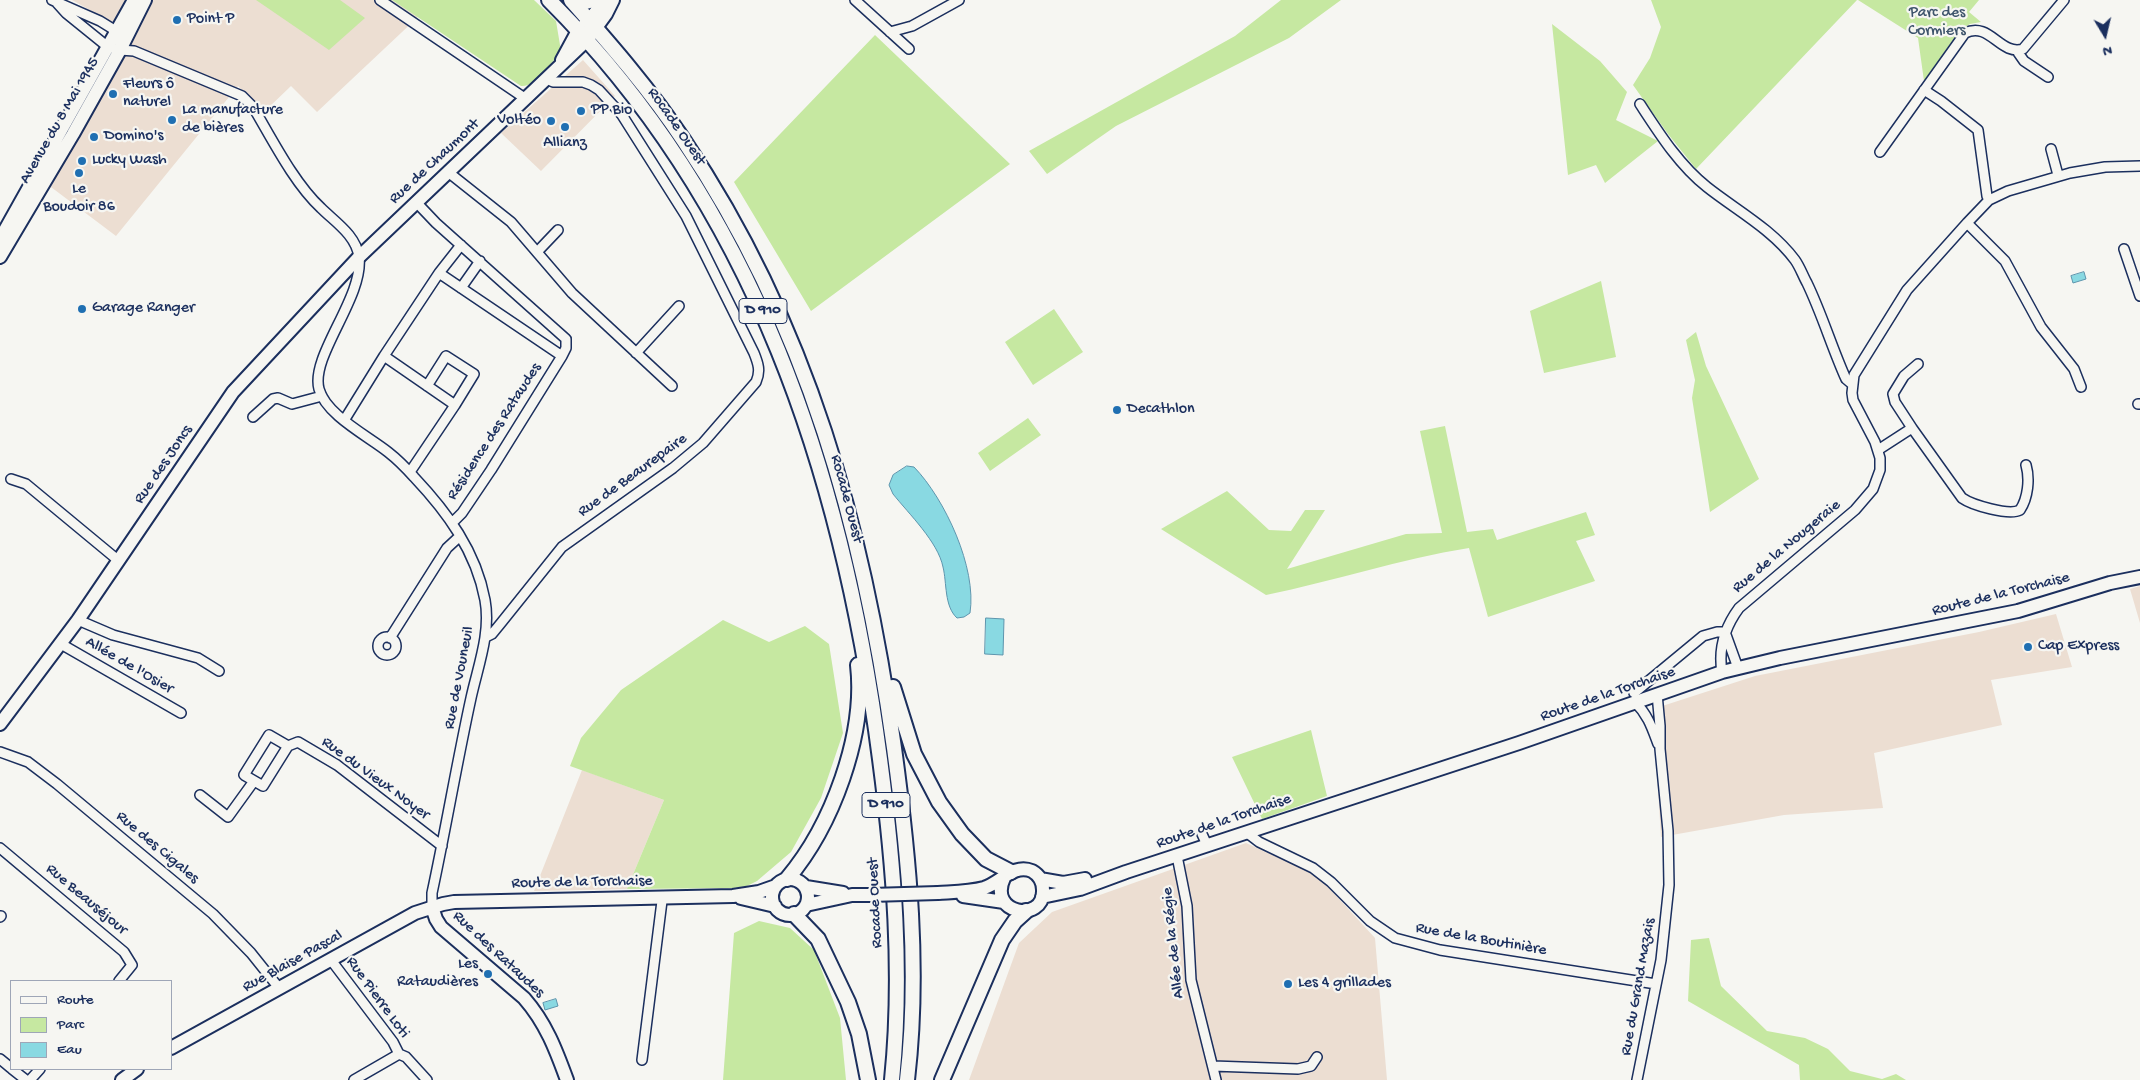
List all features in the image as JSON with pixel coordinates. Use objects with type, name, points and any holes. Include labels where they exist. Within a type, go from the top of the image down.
[{"type":"main road","name":"Avenue du 8 Mai 1945","points":[[0,257],[114,49],[134,0]]},
{"type":"main road","name":"Avenue du 8 Mai 1945","points":[[121,34],[145,0]]},
{"type":"main road","name":"Rocade Ouest","points":[[549,0],[583,36],[670,147],[720,228],[768,323],[792,380],[821,469],[839,534],[871,689],[885,792],[897,947],[897,1008],[892,1080]]},
{"type":"main road","name":"Rocade Ouest","points":[[571,0],[625,62],[683,139],[733,220],[772,295],[821,416],[850,513],[870,602],[895,755],[909,877],[913,1000],[908,1080]]},
{"type":"main road","points":[[571,0],[586,3],[596,0]]},
{"type":"main road","name":"Rue de Chaumont","points":[[592,24],[606,0]]},
{"type":"main road","name":"Rue de Chaumont","points":[[359,257],[551,75],[613,0]]},
{"type":"main road","name":"Avenue du 8 Mai 1945","points":[[0,239],[114,49]]},
{"type":"main road","name":"Rue des Joncs","points":[[0,724],[78,620],[233,392],[359,257]]},
{"type":"main road","points":[[806,887],[808,896],[806,905],[799,912],[794,914],[783,913],[775,906],[772,896],[781,882],[808,853],[829,809],[849,754],[858,712],[860,690],[858,667],[839,534]]},
{"type":"main road","name":"Route de la Torchaise","points":[[2110,583],[2140,570]]},
{"type":"main road","name":"Route de la Torchaise","points":[[1042,897],[1080,889],[1177,856],[1204,840],[1246,832],[1420,776],[1634,698],[1657,694],[1722,672],[2009,613],[2110,583],[2140,577]]},
{"type":"main road","points":[[870,602],[907,736],[921,770],[950,818],[973,846],[986,859],[1008,875]]},
{"type":"main road","name":"Rue des Joncs","points":[[0,730],[14,707]]},
{"type":"main road","points":[[781,882],[798,880],[806,887],[852,895],[871,895],[938,893],[984,888],[1024,869],[1031,871],[1040,879],[1043,885],[1042,897],[1036,906],[1026,911],[1015,922],[1002,940],[942,1080]]},
{"type":"main road","name":"Route de la Torchaise","points":[[1040,879],[1054,882],[1070,882],[1126,872]]},
{"type":"main road","points":[[1004,902],[1001,890],[1008,875]]},
{"type":"main road","name":"Route de la Torchaise","points":[[432,907],[443,904],[472,902],[733,896],[759,892],[781,882]]},
{"type":"main road","points":[[938,893],[1004,902],[1014,910],[1026,911]]},
{"type":"main road","points":[[806,905],[852,895]]},
{"type":"main road","name":"Route de la Torchaise","points":[[733,896],[775,906]]},
{"type":"main road","name":"Rue Blaise Pascal","points":[[172,1047],[415,913],[432,907]]},
{"type":"main road","name":"Rue des Rataudes","points":[[432,907],[441,927],[524,998],[535,1010],[545,1026],[567,1080]]},
{"type":"main road","points":[[794,914],[818,939],[848,1002],[861,1042],[868,1080]]},
{"type":"main road","points":[[122,1080],[136,1070]]},
{"type":"street","points":[[380,0],[526,99]]},
{"type":"street","points":[[855,0],[909,49]]},
{"type":"street","points":[[890,32],[920,22],[959,0]]},
{"type":"street","points":[[2017,51],[2028,45],[2048,17],[2064,0]]},
{"type":"street","points":[[55,2],[86,14],[121,34],[134,51]]},
{"type":"street","points":[[55,2],[66,13],[114,49],[134,51],[234,92],[248,102],[306,192],[348,234],[359,257],[357,281],[321,365],[318,382],[322,396],[292,404],[278,398],[273,399],[253,417]]},
{"type":"street","points":[[1880,152],[1965,33],[1976,30],[2017,51],[2024,62],[2048,77]]},
{"type":"street","name":"Rue de Beaurepaire","points":[[486,637],[492,634],[562,547],[673,468],[703,443],[756,382],[759,376],[758,362],[754,353],[686,216],[622,116],[599,90],[592,85],[583,82],[553,82],[551,75]]},
{"type":"street","points":[[1924,90],[1978,130],[1989,200]]},
{"type":"street","points":[[1640,104],[1666,143],[1690,171],[1706,186],[1765,230],[1797,262],[1824,321],[1846,379],[1852,384],[1858,368],[1902,297],[1989,200],[2008,191],[2058,176],[2106,167],[2140,166]]},
{"type":"street","points":[[2051,148],[2058,176]]},
{"type":"street","points":[[448,172],[511,222],[538,251],[560,280],[672,386]]},
{"type":"street","points":[[416,202],[566,339],[566,348],[562,356],[439,273]]},
{"type":"street","points":[[1967,223],[2005,261],[2041,327],[2074,369],[2081,388]]},
{"type":"street","points":[[538,251],[558,230]]},
{"type":"street","points":[[345,419],[439,273],[461,245]]},
{"type":"street","points":[[2124,249],[2140,296]]},
{"type":"street","points":[[461,288],[480,261]]},
{"type":"street","points":[[636,353],[679,306]]},
{"type":"street","points":[[384,356],[455,405]]},
{"type":"street","points":[[410,472],[474,374],[446,356],[427,386]]},
{"type":"street","name":"Résidence des Rataudes","points":[[452,523],[462,513],[491,470],[562,356]]},
{"type":"street","points":[[1918,364],[1904,376],[1893,394],[1895,402],[1958,495],[1972,504],[2012,513],[2020,510],[2028,480],[2026,465]]},
{"type":"street","name":"Rue de la Nougeraie","points":[[1725,632],[1733,616],[1747,599],[1854,510],[1867,497],[1878,480],[1880,470],[1878,450],[1855,406],[1852,384]]},
{"type":"street","name":"Rue de Vouneuil","points":[[322,396],[332,409],[390,453],[410,472],[452,523],[471,554],[486,602],[486,637],[471,698],[432,892],[432,907]]},
{"type":"street","points":[[1878,450],[1912,428]]},
{"type":"street","points":[[11,478],[26,484],[119,561]]},
{"type":"street","points":[[390,638],[448,548],[460,536]]},
{"type":"street","points":[[78,620],[112,635],[198,658],[219,671]]},
{"type":"street","points":[[1634,698],[1703,636],[1716,632],[1725,632]]},
{"type":"street","points":[[1725,632],[1738,668]]},
{"type":"street","points":[[1722,672],[1722,642],[1725,632]]},
{"type":"street","name":"Allée de l'Osier","points":[[61,644],[181,713]]},
{"type":"street","name":"Rue du Grand Mazais","points":[[1637,1080],[1661,960],[1669,885],[1668,831],[1657,694]]},
{"type":"street","name":"Rue du Grand Mazais","points":[[1634,698],[1650,720],[1660,749]]},
{"type":"street","name":"Rue du Vieux Noyer","points":[[254,781],[244,775],[269,735],[288,746],[298,742],[337,766],[442,846]]},
{"type":"street","points":[[200,795],[228,817],[254,781],[263,786],[288,746]]},
{"type":"street","name":"Rue des Cigales","points":[[0,752],[28,762],[206,908],[251,953],[278,988]]},
{"type":"street","name":"Rue de la Boutinière","points":[[1246,832],[1258,842],[1313,868],[1331,882],[1370,921],[1396,938],[1440,950],[1656,984]]},
{"type":"street","name":"Rue Beauséjour","points":[[0,848],[124,952],[132,965],[120,980]]},
{"type":"street","name":"Allée de la Régie","points":[[1177,856],[1187,906],[1191,980],[1196,1008],[1216,1080]]},
{"type":"street","points":[[642,1060],[662,901],[660,898]]},
{"type":"street","name":"Rue Pierre Loti","points":[[331,960],[393,1042],[399,1054],[406,1057],[426,1080]]},
{"type":"street","name":"Rue Pierre Loti","points":[[354,1080],[399,1054]]},
{"type":"street","points":[[1213,1066],[1298,1069],[1311,1066],[1317,1057]]},
{"type":"street","points":[[14,1070],[26,1080]]},
{"type":"street","points":[[30,1080],[39,1070]]},
{"type":"shaded area","points":[[72,0],[392,0],[418,17],[317,112],[291,86],[264,112],[238,86],[116,236],[39,178],[122,28]]},
{"type":"shaded area","points":[[583,60],[615,96],[541,171],[501,133]]},
{"type":"shaded area","points":[[2140,586],[2140,623],[2130,589]]},
{"type":"shaded area","points":[[2056,614],[2072,667],[1991,680],[2002,725],[1874,753],[1883,808],[1784,815],[1661,837],[1653,709],[1755,676],[1979,632]]},
{"type":"shaded area","points":[[582,770],[664,800],[627,889],[534,891]]},
{"type":"shaded area","points":[[1246,843],[1317,875],[1375,938],[1387,1080],[969,1080],[1019,943],[1052,912]]},
{"type":"green space","points":[[256,0],[340,0],[365,18],[329,50]]},
{"type":"green space","points":[[392,0],[534,0],[556,21],[561,51],[537,79],[526,86],[521,86]]},
{"type":"green space","points":[[1281,0],[1341,0],[1289,38],[1116,126],[1047,174],[1029,151],[1235,36]]},
{"type":"green space","points":[[1651,0],[1857,0],[1696,169],[1633,85],[1650,58],[1661,27]]},
{"type":"green space","name":"Parc des Cormiers","points":[[1858,0],[1979,0],[1969,12],[1981,22],[1970,24],[1960,30],[1924,81],[1918,38]]},
{"type":"green space","points":[[1552,24],[1600,61],[1627,92],[1616,120],[1658,141],[1605,183],[1596,165],[1568,175]]},
{"type":"green space","points":[[875,35],[1010,164],[811,311],[734,182]]},
{"type":"green space","points":[[1601,281],[1616,357],[1544,373],[1530,311]]},
{"type":"green space","points":[[1054,309],[1083,352],[1033,385],[1005,342]]},
{"type":"green space","points":[[1696,332],[1706,366],[1759,479],[1710,512],[1692,398],[1695,380],[1686,340]]},
{"type":"green space","points":[[1028,418],[1041,435],[990,471],[978,453]]},
{"type":"green space","points":[[1445,426],[1467,532],[1493,529],[1497,540],[1586,512],[1595,535],[1576,541],[1595,581],[1488,617],[1469,548],[1418,558],[1266,595],[1161,529],[1227,491],[1269,530],[1291,531],[1305,510],[1325,510],[1287,569],[1406,534],[1442,533],[1420,431]]},
{"type":"green space","points":[[723,620],[769,642],[805,626],[829,644],[843,733],[821,798],[791,852],[757,881],[747,886],[734,888],[627,889],[664,800],[570,766],[581,738],[621,690]]},
{"type":"green space","points":[[1311,730],[1327,796],[1262,819],[1232,757]]},
{"type":"green space","points":[[759,921],[790,928],[814,950],[840,1018],[846,1080],[723,1080],[734,933]]},
{"type":"green space","points":[[1709,938],[1721,986],[1767,1031],[1805,1038],[1828,1049],[1850,1071],[1882,1079],[1896,1074],[1906,1080],[1800,1080],[1799,1065],[1688,1001],[1691,940]]},
{"type":"water","points":[[2084,272],[2086,279],[2073,283],[2071,276]]},
{"type":"water","points":[[907,466],[914,467],[937,497],[964,555],[971,595],[970,613],[964,617],[957,618],[950,607],[943,567],[935,548],[893,494],[889,485],[893,475]]},
{"type":"water","points":[[986,618],[1004,619],[1003,655],[985,654]]},
{"type":"water","points":[[556,999],[558,1006],[545,1010],[543,1003]]},
{"type":"place","name":"Point P","points":[[177,20]]},
{"type":"place","name":"Fleurs ô naturel","points":[[113,94]]},
{"type":"place","name":"PP Bio","points":[[581,111]]},
{"type":"place","name":"La manufacture de bières","points":[[172,120]]},
{"type":"place","name":"Voltéo","points":[[551,121]]},
{"type":"place","name":"Allianz","points":[[565,127]]},
{"type":"place","name":"Domino's","points":[[94,137]]},
{"type":"place","name":"Lucky Wash","points":[[82,161]]},
{"type":"place","name":"Le Boudoir 86","points":[[79,173]]},
{"type":"place","name":"Garage Ranger","points":[[82,309]]},
{"type":"place","name":"Decathlon","points":[[1117,410]]},
{"type":"place","name":"Cap Express","points":[[2028,647]]},
{"type":"place","name":"Les Rataudières","points":[[488,974]]},
{"type":"place","name":"Les 4 grillades","points":[[1288,984]]}]
